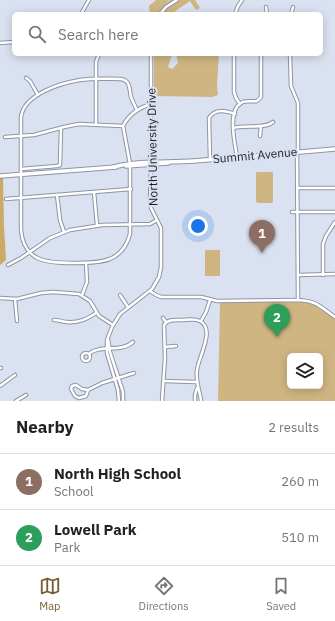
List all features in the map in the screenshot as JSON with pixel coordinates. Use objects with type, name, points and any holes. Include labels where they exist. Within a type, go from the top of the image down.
[{"type":"main road","name":"Summit Avenue","points":[[0,176],[335,149]]},
{"type":"street","points":[[82,12],[89,0]]},
{"type":"street","points":[[162,12],[177,0]]},
{"type":"street","points":[[235,12],[241,1],[236,0]]},
{"type":"street","points":[[292,12],[293,6]]},
{"type":"street","points":[[266,7],[267,12]]},
{"type":"street","points":[[0,43],[12,42]]},
{"type":"street","points":[[96,124],[96,62],[98,56]]},
{"type":"street","name":"North University Drive","points":[[118,401],[119,394],[114,379],[107,340],[113,325],[120,314],[150,291],[157,281],[161,270],[161,230],[150,205],[151,56]]},
{"type":"street","points":[[234,56],[234,92],[240,104]]},
{"type":"street","points":[[237,157],[233,122],[240,104],[244,102],[257,101],[260,98],[261,56]]},
{"type":"street","points":[[290,56],[291,86],[298,103],[298,300]]},
{"type":"street","points":[[26,78],[30,81],[38,95]]},
{"type":"street","points":[[137,110],[132,99],[130,85],[121,79],[96,79],[70,82],[38,95],[28,101],[23,109],[21,117],[22,234],[24,243],[36,258],[48,262],[86,263],[105,261],[118,254],[125,246],[131,224],[131,189],[130,165],[123,126],[127,117],[137,110],[151,104]]},
{"type":"street","points":[[210,159],[210,133],[208,123],[210,116],[217,112],[235,114]]},
{"type":"street","points":[[207,113],[210,116]]},
{"type":"street","points":[[233,128],[246,126],[266,126],[273,122]]},
{"type":"street","points":[[5,137],[41,134],[79,124],[123,126]]},
{"type":"street","points":[[260,136],[261,126]]},
{"type":"street","points":[[21,169],[60,165],[62,161],[61,128]]},
{"type":"street","points":[[297,188],[335,188]]},
{"type":"street","points":[[6,199],[131,189]]},
{"type":"street","points":[[94,192],[97,225]]},
{"type":"street","points":[[57,194],[60,220],[64,232]]},
{"type":"street","points":[[292,212],[335,212]]},
{"type":"street","points":[[9,264],[16,261],[50,238],[64,232],[81,227],[97,225],[150,224],[157,220]]},
{"type":"street","points":[[323,275],[323,244],[335,222]]},
{"type":"street","points":[[82,295],[87,282],[86,263]]},
{"type":"street","points":[[298,275],[335,274]]},
{"type":"street","points":[[150,291],[161,297],[198,297],[220,301],[308,301],[316,304],[335,316]]},
{"type":"street","points":[[0,298],[15,299],[49,292],[82,295],[90,301],[101,319],[113,325]]},
{"type":"street","points":[[120,295],[128,307]]},
{"type":"street","points":[[15,299],[17,321]]},
{"type":"street","points":[[201,322],[210,300]]},
{"type":"street","points":[[54,320],[78,322],[96,313]]},
{"type":"street","points":[[163,318],[166,322]]},
{"type":"street","points":[[166,322],[171,320],[192,320],[201,322],[206,328],[206,338],[198,365],[196,382],[201,401]]},
{"type":"street","points":[[162,401],[165,347],[164,327],[166,322]]},
{"type":"street","points":[[90,354],[96,350],[125,346],[133,342]]},
{"type":"street","points":[[165,347],[176,346]]},
{"type":"street","name":"North University Drive","points":[[108,348],[123,392],[123,401]]},
{"type":"street","points":[[88,390],[86,396],[79,398],[75,396],[71,389],[72,386],[76,385],[82,389],[88,390],[102,383],[134,373]]},
{"type":"street","points":[[0,386],[15,375]]},
{"type":"street","points":[[164,381],[196,382]]},
{"type":"street","points":[[195,401],[197,388]]},
{"type":"street","points":[[16,401],[26,395]]},
{"type":"shaded area","points":[[156,0],[169,0],[165,4],[170,0],[173,0],[159,12],[150,12],[149,6]]},
{"type":"shaded area","points":[[180,0],[195,0],[200,8],[196,10],[190,1],[174,12],[164,12]]},
{"type":"shaded area","points":[[154,56],[171,56],[168,67],[172,69],[178,63],[176,56],[219,56],[217,85],[218,95],[212,97],[154,96]]},
{"type":"shaded area","points":[[257,172],[273,173],[272,203],[257,203],[256,201]]},
{"type":"shaded area","points":[[0,178],[3,178],[6,260],[0,265]]},
{"type":"shaded area","points":[[205,250],[220,250],[220,276],[205,276]]},
{"type":"shaded area","points":[[298,301],[318,306],[335,318],[335,401],[218,401],[220,303]]},
{"type":"place","name":"North High School","points":[[262,253]]},
{"type":"place","name":"Lowell Park","points":[[277,337]]}]
